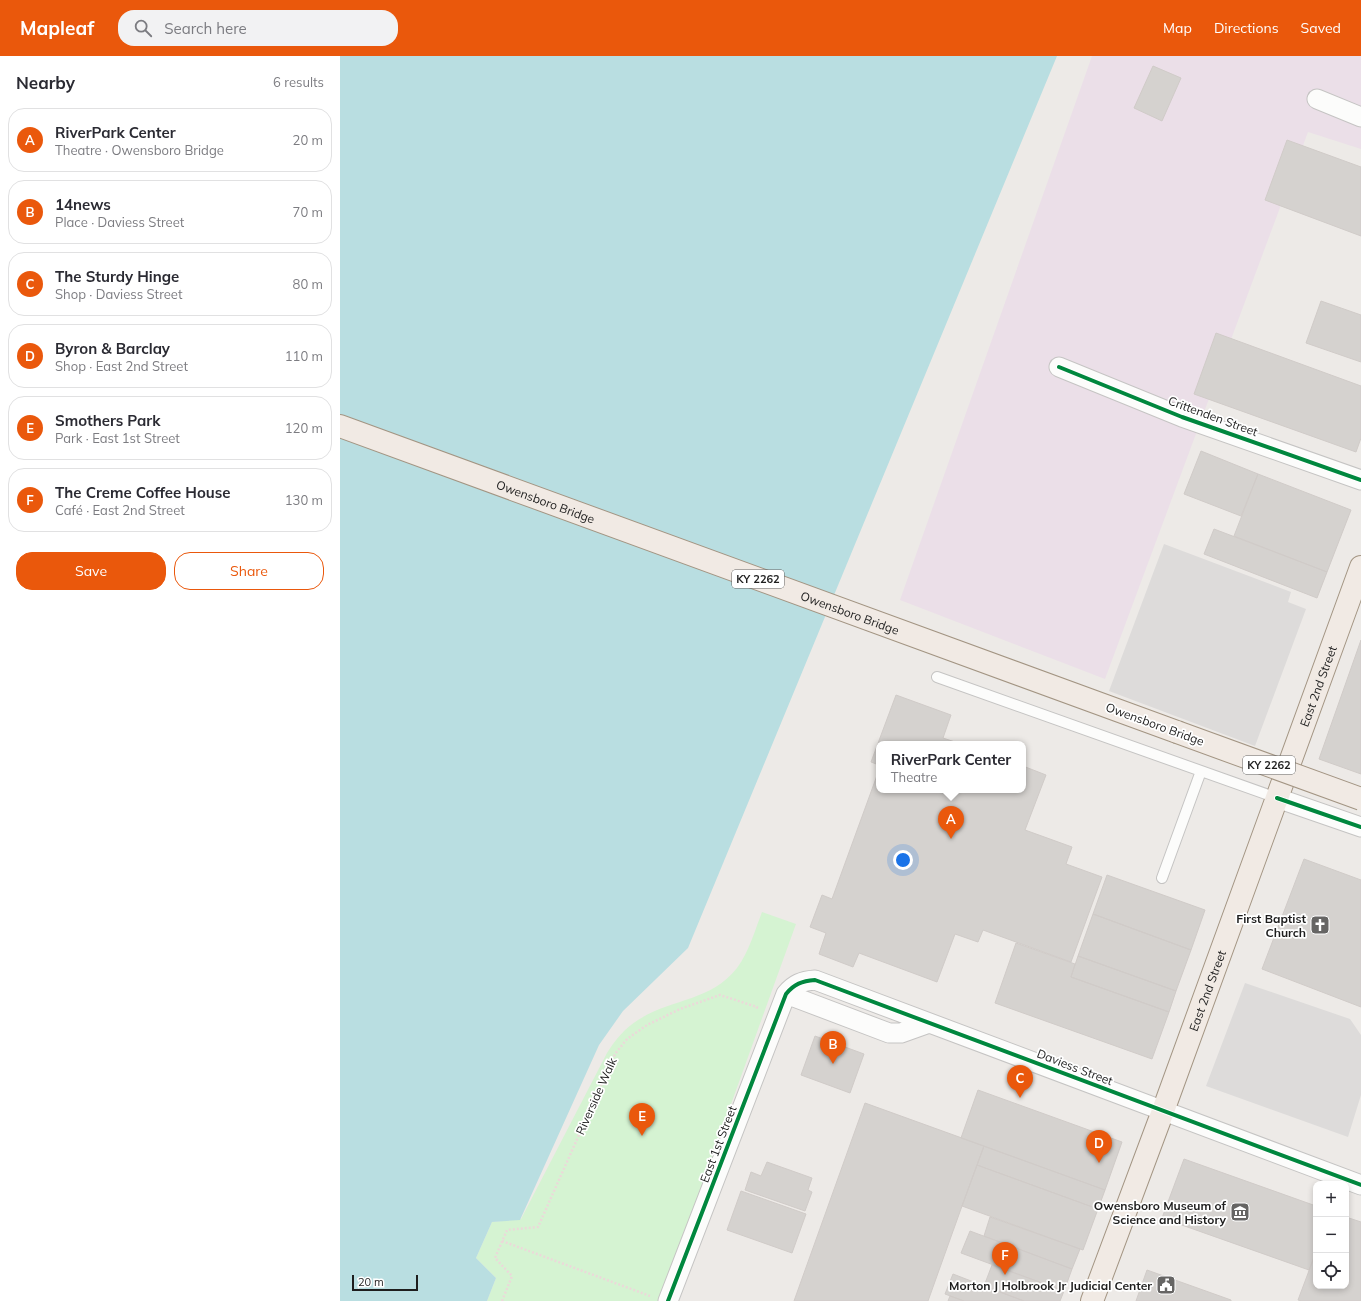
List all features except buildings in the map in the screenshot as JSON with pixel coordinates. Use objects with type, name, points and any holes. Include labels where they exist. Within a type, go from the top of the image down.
[{"type":"main road","name":"Owensboro Bridge","points":[[340,426],[1361,799]]},
{"type":"main road","name":"East 2nd Street","points":[[1092,1301],[1163,1111],[1361,567]]},
{"type":"street","points":[[1317,99],[1361,117]]},
{"type":"street","name":"Crittenden Street","points":[[1059,367],[1182,417],[1361,480]]},
{"type":"street","points":[[1277,798],[1361,827]]},
{"type":"street","name":"Daviess Street","points":[[786,994],[889,1033],[901,1033],[929,1023],[1361,1185]]},
{"type":"street","name":"East 1st Street","points":[[658,1296],[786,994]]},
{"type":"lane","points":[[937,677],[1277,798]]},
{"type":"lane","points":[[1162,878],[1201,771]]},
{"type":"path","points":[[502,1241],[658,1296]]},
{"type":"path","points":[[649,1301],[658,1296]]},
{"type":"shaded area","points":[[1092,56],[1361,56],[1361,149],[1308,132],[1105,679],[900,600]]},
{"type":"shaded area","points":[[1164,544],[1291,592],[1288,602],[1306,609],[1255,746],[1109,691]]},
{"type":"shaded area","points":[[1245,983],[1350,1019],[1361,1035],[1361,1095],[1348,1137],[1206,1086]]},
{"type":"green space","points":[[762,912],[796,924],[660,1301],[487,1301],[496,1278],[476,1258],[492,1222],[521,1219],[613,1043],[638,1020],[664,1007],[703,994],[726,979],[737,968],[745,955]]},
{"type":"water","points":[[340,56],[1057,56],[688,948],[623,1011],[599,1045],[520,1220],[492,1222],[476,1258],[496,1278],[487,1301],[340,1301]]},
{"type":"cycle path","points":[[1059,367],[1182,417],[1361,480]]},
{"type":"cycle path","points":[[1277,798],[1361,827]]},
{"type":"cycle path","points":[[668,1301],[786,994],[795,985],[810,980],[815,980],[1361,1185]]},
{"type":"place","name":"RiverPark Center","points":[[951,839]]},
{"type":"place","name":"First Baptist Church","points":[[1320,925]]},
{"type":"place","name":"14news","points":[[833,1064]]},
{"type":"place","name":"The Sturdy Hinge","points":[[1020,1098]]},
{"type":"place","name":"Smothers Park","points":[[642,1136]]},
{"type":"place","name":"Byron & Barclay","points":[[1099,1163]]},
{"type":"place","name":"Owensboro Museum of Science and History","points":[[1240,1212]]},
{"type":"place","name":"The Creme Coffee House","points":[[1005,1275]]},
{"type":"place","name":"Morton J Holbrook Jr Judicial Center","points":[[1166,1285]]}]
